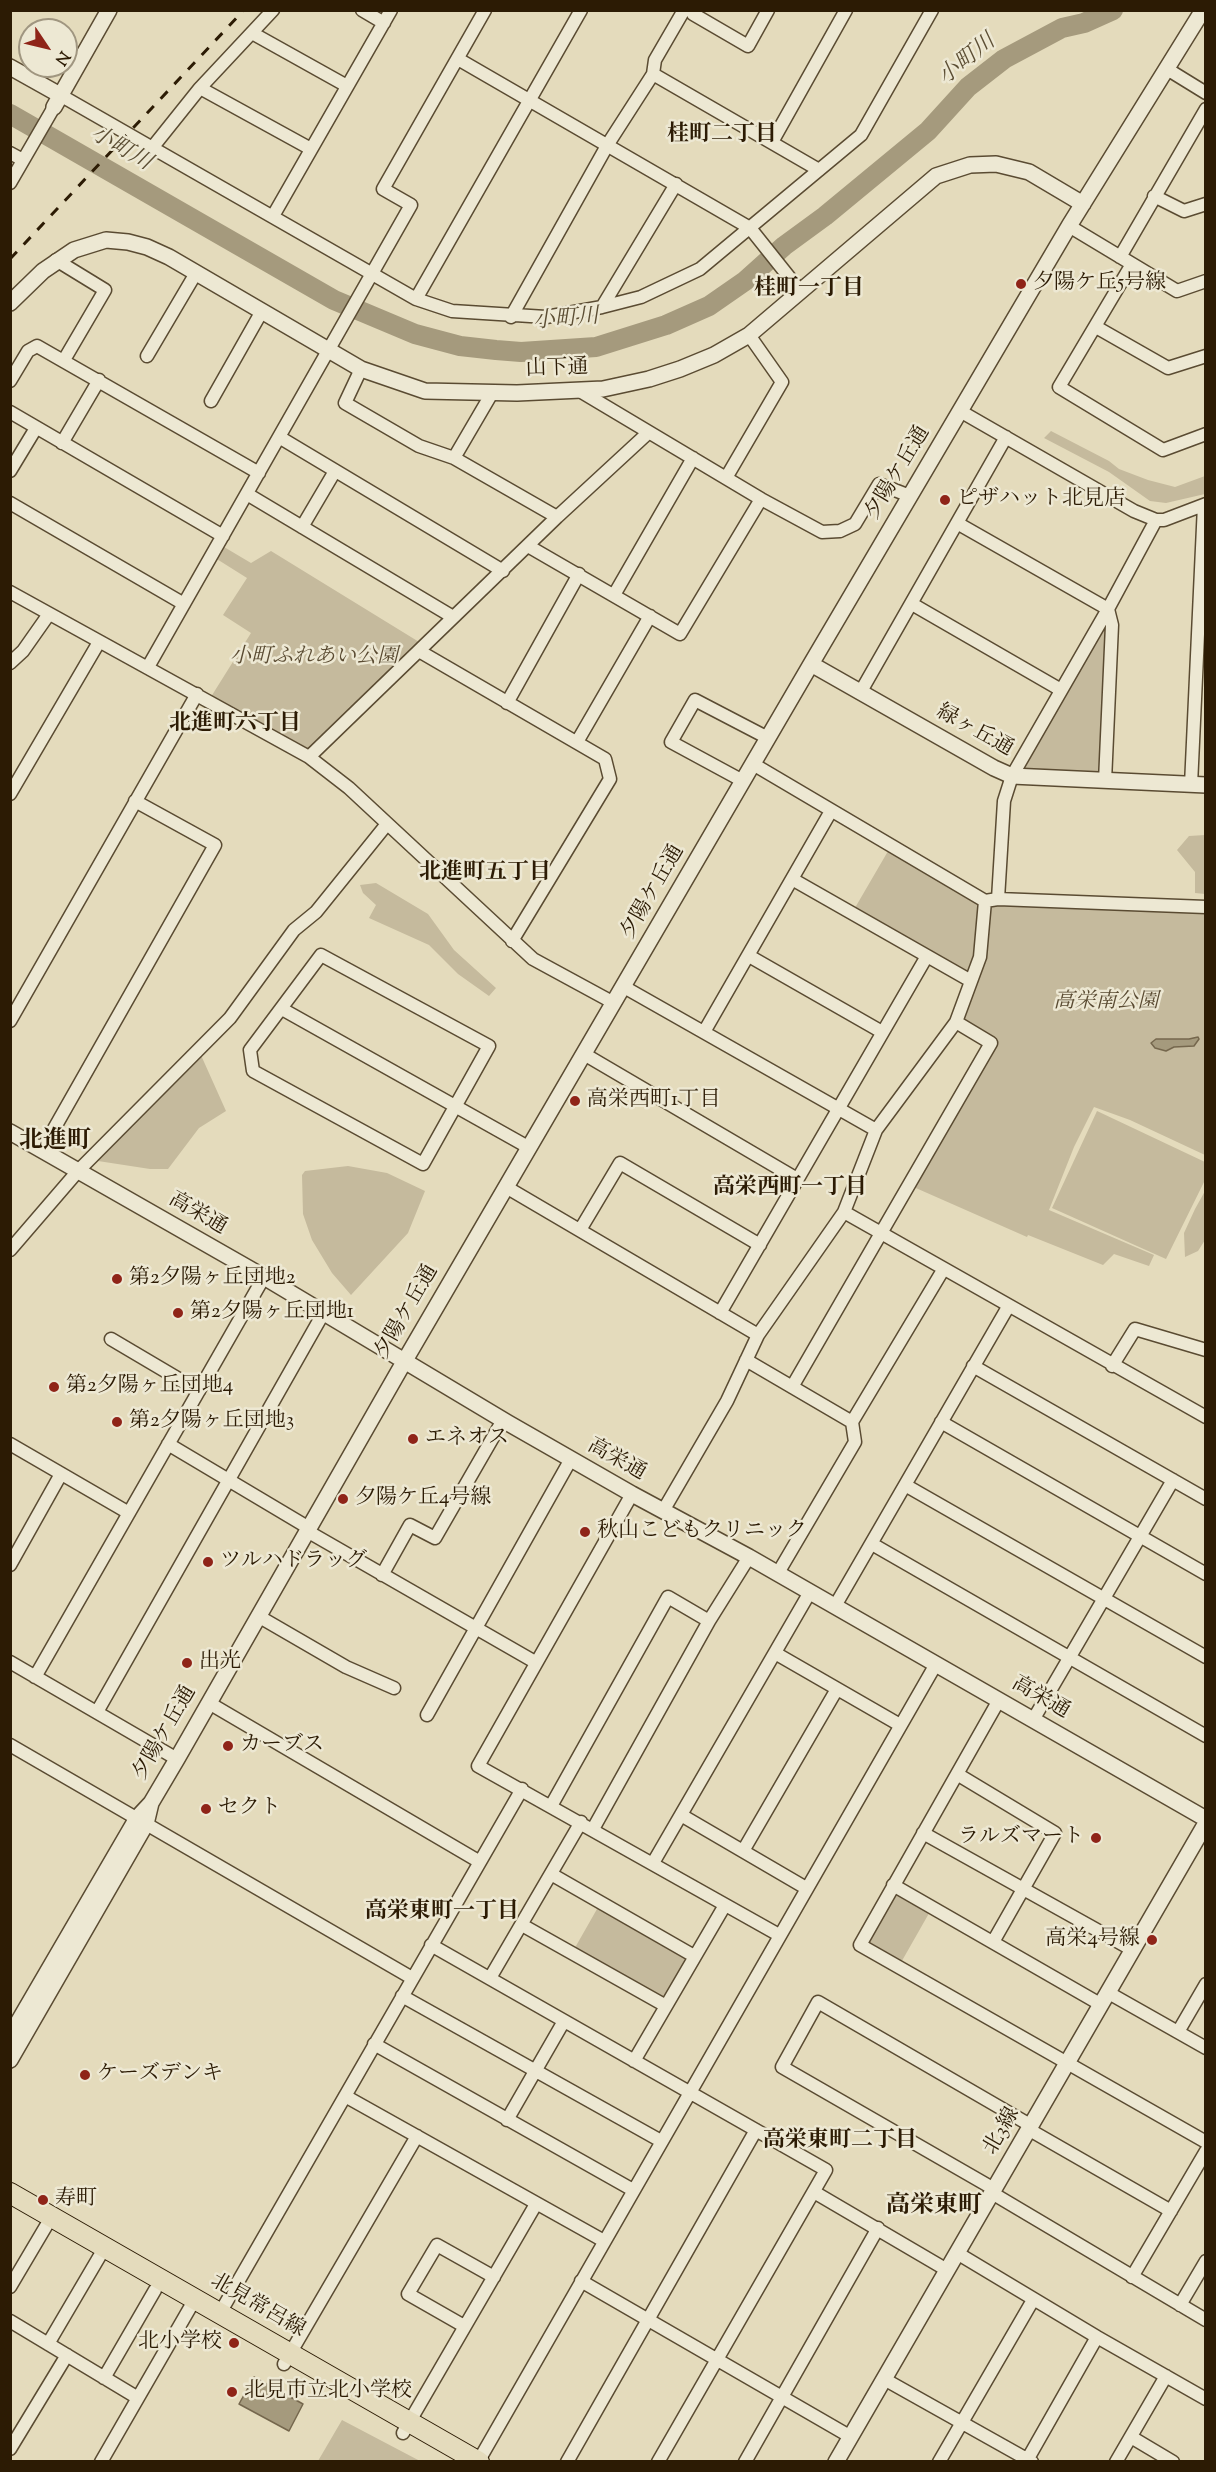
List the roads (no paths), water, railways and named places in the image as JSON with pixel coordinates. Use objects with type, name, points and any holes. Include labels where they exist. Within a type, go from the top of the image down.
[{"type":"main road","name":"北見常呂線","points":[[10,2193],[49,2222],[287,2359],[407,2427],[478,2461]]},
{"type":"main road","name":"北見常呂線","points":[[10,2208],[49,2222]]},
{"type":"main road","name":"北見常呂線","points":[[102,2252],[155,2290],[220,2313],[287,2359]]},
{"type":"main road","name":"北見常呂線","points":[[407,2427],[455,2462]]},
{"type":"street","points":[[10,183],[109,10]]},
{"type":"street","points":[[152,148],[200,88],[273,10]]},
{"type":"street","points":[[362,10],[384,23]]},
{"type":"street","points":[[273,216],[390,10]]},
{"type":"street","points":[[148,667],[336,333],[373,274],[411,205],[383,189],[485,10]]},
{"type":"street","points":[[416,298],[581,10]]},
{"type":"street","points":[[511,316],[608,144],[652,74],[656,60],[690,11],[748,46],[768,10]]},
{"type":"street","points":[[772,142],[846,10]]},
{"type":"street","points":[[10,67],[57,101],[152,148],[416,298],[452,311],[546,317],[641,297],[700,269],[754,233],[819,170],[861,135],[932,10]]},
{"type":"street","name":"夕陽ケ丘通","points":[[10,2060],[151,1803],[528,1147],[1069,226],[1203,10]]},
{"type":"street","points":[[252,33],[347,86]]},
{"type":"street","points":[[458,59],[608,144],[754,233],[801,292]]},
{"type":"street","points":[[1167,69],[1206,93]]},
{"type":"street","points":[[652,74],[819,170]]},
{"type":"street","points":[[200,88],[311,149]]},
{"type":"street","points":[[1120,257],[1206,109]]},
{"type":"street","points":[[10,153],[24,158]]},
{"type":"street","name":"山下通","points":[[10,303],[56,260],[92,243],[106,240],[128,242],[147,247],[196,273],[362,369],[425,391],[492,393],[603,389],[670,372],[714,355],[749,335],[936,176],[970,165],[996,164],[1029,172],[1083,204]]},
{"type":"street","points":[[602,307],[676,184]]},
{"type":"street","points":[[1154,196],[1184,211],[1206,204]]},
{"type":"street","points":[[1069,226],[1177,291],[1206,280]]},
{"type":"street","points":[[56,260],[105,290],[64,360]]},
{"type":"street","points":[[1132,264],[1059,387],[1163,450],[1206,434]]},
{"type":"street","points":[[147,356],[196,273]]},
{"type":"street","points":[[211,400],[262,311]]},
{"type":"street","points":[[1096,327],[1168,368],[1206,356]]},
{"type":"street","points":[[726,478],[782,382],[749,335]]},
{"type":"street","points":[[10,381],[28,351],[37,346],[259,473]]},
{"type":"street","points":[[362,369],[345,402],[419,446],[454,458],[557,517]]},
{"type":"street","points":[[62,443],[99,380]]},
{"type":"street","points":[[580,391],[761,499],[822,532],[840,531],[855,524],[879,484],[910,496]]},
{"type":"street","points":[[454,458],[492,393]]},
{"type":"street","points":[[960,411],[1134,511],[1156,520],[1164,520],[1205,505],[1198,785]]},
{"type":"street","points":[[10,412],[223,536]]},
{"type":"street","points":[[10,471],[36,428]]},
{"type":"street","points":[[309,757],[557,517],[648,433]]},
{"type":"street","points":[[279,437],[503,571]]},
{"type":"street","points":[[860,693],[1006,437]]},
{"type":"street","points":[[614,595],[693,458]]},
{"type":"street","points":[[302,527],[335,471]]},
{"type":"street","points":[[247,494],[453,617]]},
{"type":"street","points":[[528,546],[680,634],[761,499]]},
{"type":"street","points":[[10,503],[184,604]]},
{"type":"street","points":[[998,899],[1004,801],[1012,776],[1156,520]]},
{"type":"street","points":[[957,523],[1108,609],[1112,626],[1105,781]]},
{"type":"street","points":[[507,703],[579,574]]},
{"type":"street","points":[[10,592],[309,757],[349,788],[533,959],[614,1003]]},
{"type":"street","points":[[912,604],[1061,690]]},
{"type":"street","points":[[10,663],[23,651],[49,614]]},
{"type":"street","points":[[578,742],[651,616]]},
{"type":"street","points":[[10,794],[99,642]]},
{"type":"street","points":[[418,651],[605,759],[610,779],[512,941]]},
{"type":"street","name":"緑ヶ丘通","points":[[811,664],[1012,776],[1198,785]]},
{"type":"street","points":[[10,1021],[197,694]]},
{"type":"street","points":[[743,781],[671,742],[695,700],[768,738]]},
{"type":"street","points":[[753,764],[985,901],[998,899],[1206,907]]},
{"type":"street","points":[[42,1150],[215,846],[135,801]]},
{"type":"street","points":[[704,1032],[831,811]]},
{"type":"street","points":[[10,1250],[78,1171],[230,1018],[294,930],[316,912],[387,824]]},
{"type":"street","points":[[792,879],[971,981]]},
{"type":"street","points":[[663,1511],[727,1401],[758,1335],[844,1212],[876,1130],[956,1022],[980,957],[985,901]]},
{"type":"street","points":[[321,955],[489,1046],[456,1106],[423,1164],[254,1071],[250,1050],[321,955]]},
{"type":"street","points":[[749,956],[882,1032]]},
{"type":"street","points":[[720,1312],[927,956]]},
{"type":"street","points":[[624,987],[837,1110],[876,1130]]},
{"type":"street","points":[[282,1009],[528,1147]]},
{"type":"street","points":[[792,1387],[991,1043],[956,1022]]},
{"type":"street","points":[[584,1054],[797,1179]]},
{"type":"street","name":"高栄通","points":[[10,1132],[324,1312],[503,1420],[632,1494],[778,1573],[1206,1821]]},
{"type":"street","points":[[580,1230],[620,1163],[760,1245]]},
{"type":"street","points":[[506,1187],[758,1335]]},
{"type":"street","points":[[844,1212],[1112,1366],[1206,1417]]},
{"type":"street","points":[[778,1573],[855,1442],[852,1422],[943,1269]]},
{"type":"street","points":[[35,1677],[264,1277]]},
{"type":"street","points":[[835,1606],[1008,1307]]},
{"type":"street","points":[[97,1712],[227,1479],[324,1312]]},
{"type":"street","points":[[1112,1366],[1135,1329],[1206,1350]]},
{"type":"street","points":[[111,1339],[199,1391]]},
{"type":"street","points":[[746,1360],[852,1422]]},
{"type":"street","points":[[974,1366],[1206,1499]]},
{"type":"street","points":[[382,1575],[410,1525],[435,1538],[503,1420]]},
{"type":"street","points":[[941,1422],[1206,1574]]},
{"type":"street","points":[[10,1444],[129,1513]]},
{"type":"street","points":[[168,1444],[382,1575],[535,1662]]},
{"type":"street","points":[[427,1715],[571,1459]]},
{"type":"street","points":[[10,1565],[62,1474]]},
{"type":"street","points":[[1033,1720],[1173,1480]]},
{"type":"street","points":[[905,1485],[1206,1658]]},
{"type":"street","points":[[632,1494],[478,1766],[779,1935]]},
{"type":"street","points":[[872,1544],[1206,1736]]},
{"type":"street","points":[[593,1829],[709,1621],[749,1557]]},
{"type":"street","points":[[653,1863],[810,1592]]},
{"type":"street","points":[[551,1806],[668,1597],[709,1621]]},
{"type":"street","points":[[258,1616],[346,1667],[394,1688]]},
{"type":"street","points":[[775,1653],[900,1725]]},
{"type":"street","points":[[10,1662],[177,1759]]},
{"type":"street","points":[[478,2461],[936,1664]]},
{"type":"street","points":[[743,1851],[837,1689]]},
{"type":"street","points":[[999,1700],[860,1945],[1206,2142]]},
{"type":"street","points":[[209,1703],[480,1862]]},
{"type":"street","points":[[10,1745],[412,1978]]},
{"type":"street","points":[[957,1774],[1055,1833],[993,1942]]},
{"type":"street","points":[[220,2313],[522,1790]]},
{"type":"street","points":[[681,1815],[806,1888]]},
{"type":"street","name":"夕陽ケ丘通","points":[[10,2036],[141,1821]]},
{"type":"street","name":"北3線","points":[[836,2462],[1206,1821]]},
{"type":"street","points":[[490,1978],[581,1822]]},
{"type":"street","points":[[923,1833],[1131,1950]]},
{"type":"street","points":[[551,1874],[694,1956]]},
{"type":"street","points":[[893,1885],[993,1942],[1178,2032],[1206,2048]]},
{"type":"street","points":[[634,2061],[725,1905]]},
{"type":"street","points":[[522,1924],[666,2006]]},
{"type":"street","points":[[432,1945],[826,2170],[658,2462]]},
{"type":"street","points":[[1178,2032],[1206,1984]]},
{"type":"street","points":[[402,1996],[661,2141]]},
{"type":"street","points":[[1171,2211],[818,2002],[782,2067],[1206,2320]]},
{"type":"street","points":[[507,2120],[564,2021]]},
{"type":"street","points":[[374,2044],[633,2190]]},
{"type":"street","points":[[345,2096],[604,2241]]},
{"type":"street","points":[[567,2462],[756,2130]]},
{"type":"street","points":[[287,2359],[417,2136]]},
{"type":"street","points":[[1132,2277],[1206,2151]]},
{"type":"street","points":[[814,2192],[947,2270]]},
{"type":"street","points":[[407,2427],[536,2204]]},
{"type":"street","points":[[11,2284],[49,2222]]},
{"type":"street","points":[[745,2462],[878,2229]]},
{"type":"street","points":[[464,2326],[408,2294],[437,2245],[494,2277]]},
{"type":"street","points":[[48,2344],[102,2252]]},
{"type":"street","points":[[957,2253],[1206,2399]]},
{"type":"street","points":[[1180,2305],[1206,2261]]},
{"type":"street","points":[[581,2281],[850,2437]]},
{"type":"street","points":[[104,2378],[155,2290]]},
{"type":"street","points":[[939,2462],[1034,2300]]},
{"type":"street","points":[[101,2462],[192,2304]]},
{"type":"street","points":[[10,2322],[138,2398]]},
{"type":"street","points":[[884,2379],[1029,2461],[1097,2337]]},
{"type":"street","points":[[10,2449],[67,2355]]},
{"type":"street","points":[[1116,2462],[1166,2376]]},
{"type":"street","points":[[1131,2437],[1173,2462]]},
{"type":"waterway","name":"小町川","points":[[10,114],[334,300],[415,334],[460,346],[521,352],[596,347],[666,325],[709,306],[745,281],[784,246],[825,216],[928,131],[968,87],[1004,59],[1062,28],[1084,23],[1113,10]]},
{"type":"railway","points":[[10,259],[244,10]]},
{"type":"place","name":"夕陽ケ丘5号線","points":[[1021,284]]},
{"type":"place","name":"ピザハット北見店","points":[[945,500]]},
{"type":"place","name":"高栄西町1丁目","points":[[575,1101]]},
{"type":"place","name":"第2夕陽ヶ丘団地2","points":[[117,1279]]},
{"type":"place","name":"第2夕陽ヶ丘団地1","points":[[178,1313]]},
{"type":"place","name":"第2夕陽ヶ丘団地4","points":[[54,1387]]},
{"type":"place","name":"第2夕陽ヶ丘団地3","points":[[117,1422]]},
{"type":"place","name":"エネオス","points":[[413,1439]]},
{"type":"place","name":"夕陽ケ丘4号線","points":[[343,1499]]},
{"type":"place","name":"秋山こどもクリニック","points":[[585,1532]]},
{"type":"place","name":"ツルハドラッグ","points":[[208,1562]]},
{"type":"place","name":"出光","points":[[187,1663]]},
{"type":"place","name":"カーブス","points":[[228,1746]]},
{"type":"place","name":"セクト","points":[[206,1809]]},
{"type":"place","name":"ラルズマート","points":[[1096,1838]]},
{"type":"place","name":"高栄4号線","points":[[1152,1940]]},
{"type":"place","name":"ケーズデンキ","points":[[85,2075]]},
{"type":"place","name":"寿町","points":[[43,2200]]},
{"type":"place","name":"北小学校","points":[[234,2343]]},
{"type":"place","name":"北見市立北小学校","points":[[232,2392]]},
{"type":"district","name":"桂町二丁目","points":[[722,136]]},
{"type":"district","name":"桂町一丁目","points":[[809,290]]},
{"type":"district","name":"北進町六丁目","points":[[235,725]]},
{"type":"district","name":"北進町五丁目","points":[[485,874]]},
{"type":"district","name":"北進町","points":[[55,1143]]},
{"type":"district","name":"高栄西町一丁目","points":[[790,1189]]},
{"type":"district","name":"高栄東町一丁目","points":[[442,1913]]},
{"type":"district","name":"高栄東町二丁目","points":[[840,2142]]},
{"type":"district","name":"高栄東町","points":[[934,2208]]},
{"type":"park label","name":"小町ふれあい公園","points":[[314,658]]},
{"type":"park label","name":"高栄南公園","points":[[1106,1003]]}]
